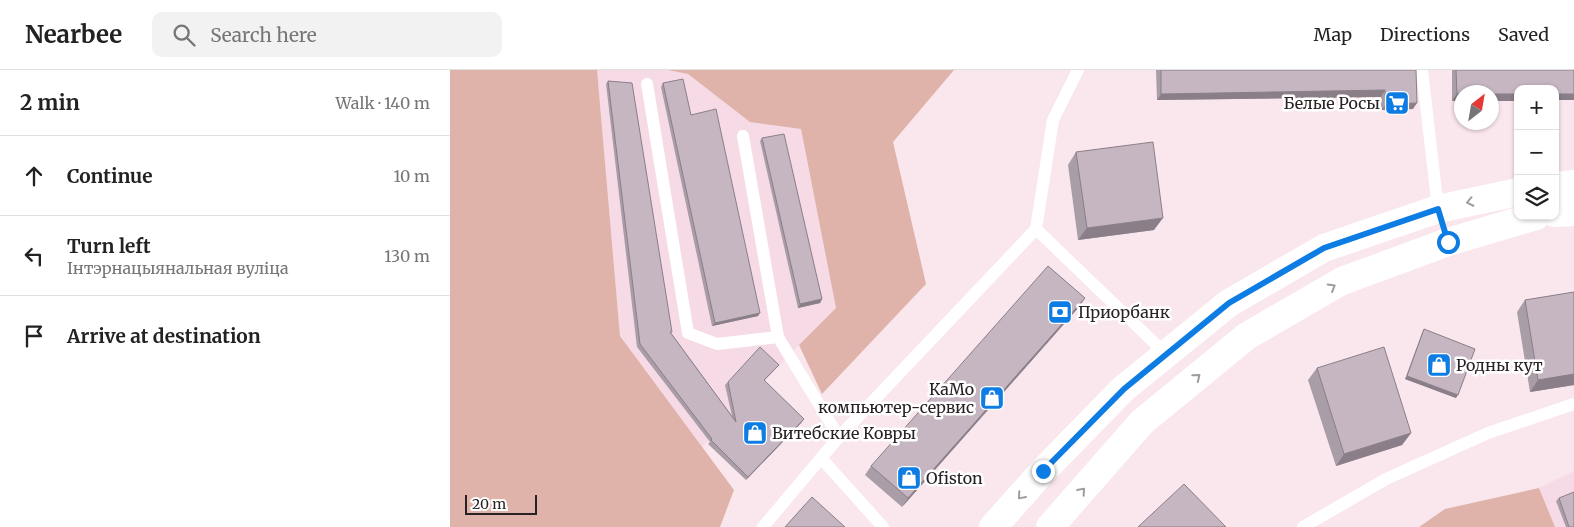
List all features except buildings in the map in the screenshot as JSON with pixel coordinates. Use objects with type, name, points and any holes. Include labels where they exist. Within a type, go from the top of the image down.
[{"type":"main road","points":[[1559,186],[1574,184]]},
{"type":"main road","points":[[994,527],[1043,471],[1124,389],[1229,303],[1324,248],[1438,209],[1514,193]]},
{"type":"main road","points":[[1438,209],[1448,242]]},
{"type":"main road","points":[[1559,213],[1574,212]]},
{"type":"main road","points":[[1057,524],[1142,422],[1247,336],[1342,281],[1448,242],[1522,220]]},
{"type":"lane","points":[[763,527],[839,437],[1036,229],[1053,120],[1078,70]]},
{"type":"lane","points":[[1422,70],[1438,209]]},
{"type":"lane","points":[[647,84],[688,333],[716,344],[778,337]]},
{"type":"lane","points":[[743,136],[778,337],[839,437]]},
{"type":"lane","points":[[1036,229],[1166,354]]},
{"type":"lane","points":[[1303,527],[1386,479],[1488,433],[1574,404]]},
{"type":"lane","points":[[821,458],[883,527]]},
{"type":"shaded area","points":[[450,70],[597,70],[620,336],[734,490],[720,527],[450,527]]},
{"type":"shaded area","points":[[597,70],[668,70],[688,74],[750,122],[801,129],[836,308],[702,447],[620,336]]},
{"type":"shaded area","points":[[668,70],[954,70],[893,142],[926,284],[822,394],[799,345],[836,308],[801,129],[750,122],[688,74]]},
{"type":"shaded area","points":[[1574,471],[1574,527],[1555,527],[1539,488]]},
{"type":"shaded area","points":[[1539,488],[1555,527],[1419,527],[1445,509]]},
{"type":"place","name":"Белые Росы","points":[[1397,103]]},
{"type":"place","name":"Приорбанк","points":[[1060,312]]},
{"type":"place","name":"Родны кут","points":[[1439,365]]},
{"type":"place","name":"КаМо компьютер-сервис","points":[[992,398]]},
{"type":"place","name":"Витебские Ковры","points":[[755,433]]},
{"type":"place","name":"Ofiston","points":[[909,478]]},
{"type":"route","points":[[1043,471],[1124,389],[1229,303],[1324,248],[1438,209],[1448,242]]}]
